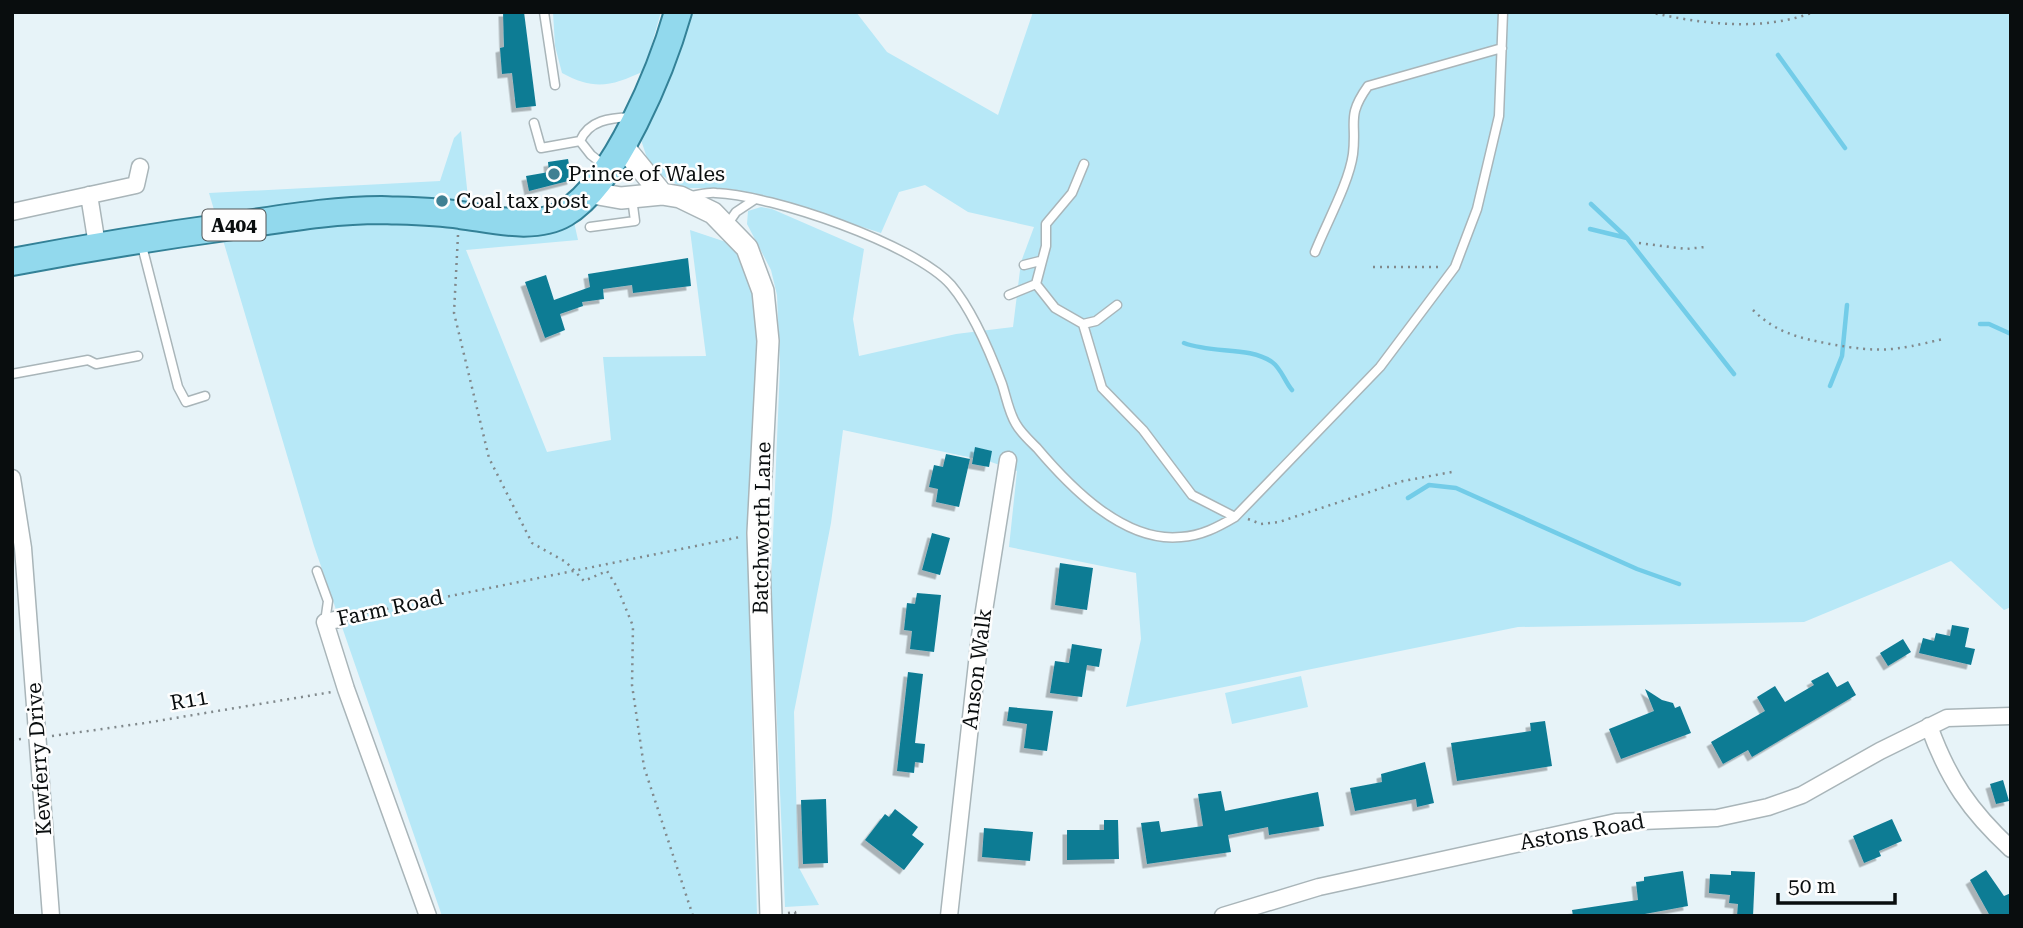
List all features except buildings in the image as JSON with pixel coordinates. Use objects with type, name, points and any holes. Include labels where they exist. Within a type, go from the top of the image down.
[{"type":"main road","name":"A404","points":[[12,262],[97,245],[322,213],[380,210],[459,214],[516,222],[543,220],[564,214],[587,192],[615,156],[638,117],[678,12]]},
{"type":"street","name":"Batchworth Lane","points":[[615,156],[671,195],[713,214],[727,225],[754,262],[763,291],[768,341],[758,533],[771,916]]},
{"type":"street","points":[[12,212],[136,185],[140,167]]},
{"type":"street","points":[[587,192],[632,198],[671,195]]},
{"type":"street","points":[[89,195],[97,245]]},
{"type":"street","name":"Anson Walk","points":[[948,916],[980,636],[1008,460]]},
{"type":"street","name":"Kewferry Drive","points":[[12,478],[23,548],[51,916]]},
{"type":"street","name":"Farm Road","points":[[332,621],[346,689],[428,916]]},
{"type":"street","name":"Astons Road","points":[[1223,916],[1319,887],[1616,822],[1717,818],[1768,807],[1802,795],[1929,726],[1964,716],[2011,716]]},
{"type":"street","points":[[1929,726],[1955,787],[1978,817],[2011,849]]},
{"type":"lane","points":[[544,12],[555,85]]},
{"type":"lane","points":[[671,195],[716,193],[754,200],[886,242],[908,252],[948,282],[988,346],[1016,424],[1079,495],[1144,533],[1179,538],[1208,532],[1238,514],[1380,367],[1455,268],[1477,209],[1499,116],[1503,12]]},
{"type":"lane","points":[[1315,252],[1353,154],[1352,119],[1357,102],[1368,86],[1502,48]]},
{"type":"lane","points":[[580,141],[584,132],[595,123],[613,118],[638,117]]},
{"type":"lane","points":[[534,122],[541,149],[580,141]]},
{"type":"lane","points":[[580,141],[590,155],[615,156]]},
{"type":"lane","points":[[1035,284],[1046,246],[1046,224],[1072,193],[1084,164]]},
{"type":"lane","points":[[590,227],[635,221],[632,198]]},
{"type":"lane","points":[[727,225],[736,212],[754,200]]},
{"type":"lane","points":[[140,239],[178,387],[186,402],[205,396]]},
{"type":"lane","points":[[1024,265],[1041,261]]},
{"type":"lane","points":[[1035,284],[1055,308],[1084,327],[1102,388],[1143,430],[1192,495],[1238,514]]},
{"type":"lane","points":[[1009,295],[1035,284]]},
{"type":"lane","points":[[1084,327],[1117,305]]},
{"type":"lane","points":[[12,374],[88,360],[96,365],[138,356]]},
{"type":"lane","points":[[317,570],[332,621]]},
{"type":"path","points":[[1649,12],[1715,25],[1796,19],[1814,12]]},
{"type":"path","points":[[458,234],[454,313],[489,458],[532,543],[566,562],[584,581],[607,571],[617,587],[633,626],[632,685],[644,767],[693,916]]},
{"type":"path","points":[[1639,243],[1686,249],[1705,247]]},
{"type":"path","points":[[1373,267],[1455,268]]},
{"type":"path","points":[[1753,310],[1776,329],[1812,343],[1884,351],[1943,339]]},
{"type":"path","points":[[1238,514],[1261,524],[1279,522],[1403,481],[1452,472]]},
{"type":"path","name":"Farm Road","points":[[332,621],[720,541]]},
{"type":"path","name":"R11","points":[[36,738],[145,723],[346,689]]},
{"type":"shaded area","points":[[553,12],[661,12],[644,71],[603,84],[584,82],[562,73],[555,46]]},
{"type":"shaded area","points":[[687,12],[856,12],[887,52],[998,115],[1033,12],[2011,12],[2011,607],[2004,610],[1951,561],[1804,622],[1518,627],[1126,707],[1141,639],[1136,573],[1009,547],[1017,471],[991,462],[843,430],[831,523],[794,712],[798,866],[819,905],[785,907],[771,584],[780,367],[777,295],[771,270],[747,224],[748,211],[761,207],[772,209],[864,249],[853,319],[859,356],[956,334],[1013,327],[1021,262],[1034,227],[968,212],[925,185],[899,192],[881,233],[762,195],[725,188],[682,188],[655,171],[648,161],[641,140]]},
{"type":"shaded area","points":[[461,131],[468,198],[476,229],[574,222],[578,240],[466,250],[547,452],[611,440],[603,357],[706,356],[690,230],[735,245],[755,297],[759,325],[748,561],[757,916],[442,916],[314,546],[209,193],[440,181],[454,138]]},
{"type":"shaded area","points":[[1301,676],[1308,707],[1232,724],[1225,693]]},
{"type":"waterway","points":[[1778,55],[1845,148]]},
{"type":"waterway","points":[[1591,204],[1626,237]]},
{"type":"waterway","points":[[1590,229],[1627,238],[1734,374]]},
{"type":"waterway","points":[[1830,386],[1842,356],[1847,305]]},
{"type":"waterway","points":[[1980,324],[1989,324],[2011,334]]},
{"type":"waterway","points":[[1184,343],[1263,357],[1275,365],[1292,390]]},
{"type":"waterway","points":[[1408,498],[1429,485],[1456,488],[1637,569],[1679,584]]},
{"type":"place","name":"Prince of Wales","points":[[554,174]]},
{"type":"place","name":"Coal tax post","points":[[442,201]]}]
